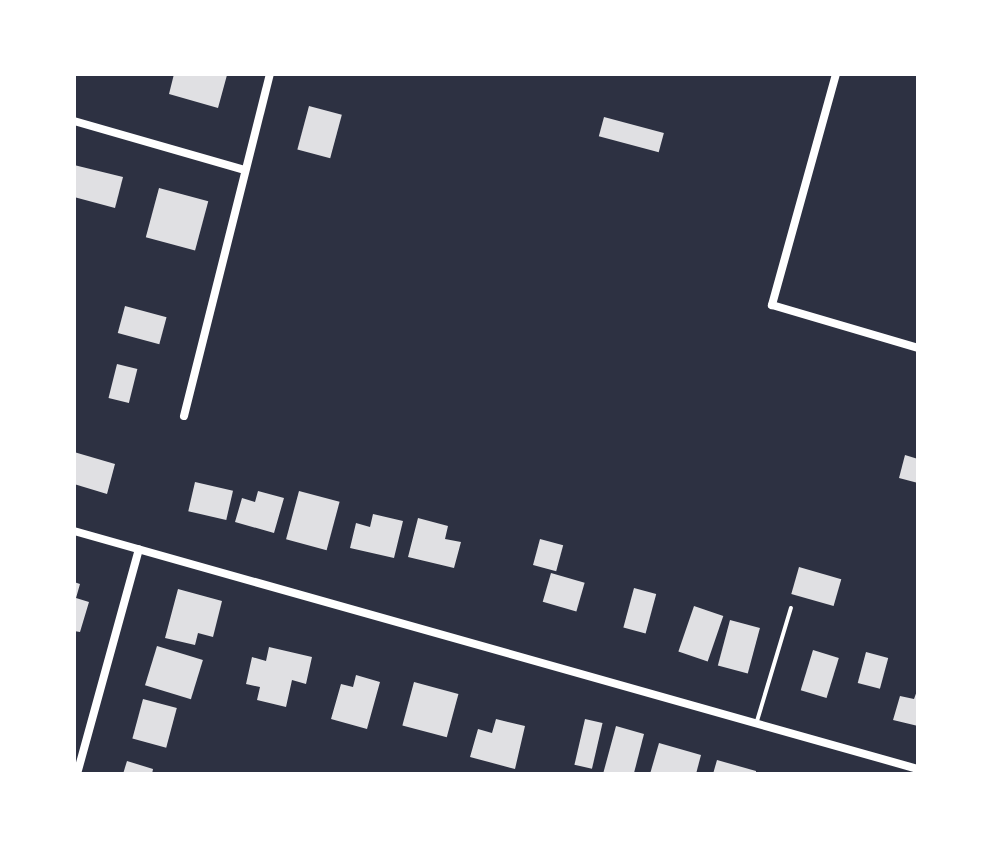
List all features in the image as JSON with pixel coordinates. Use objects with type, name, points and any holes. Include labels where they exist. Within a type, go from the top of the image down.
[{"type":"street","points":[[184,416],[270,74]]},
{"type":"street","points":[[836,74],[772,305],[918,348]]},
{"type":"street","points":[[74,121],[245,170]]},
{"type":"street","points":[[74,531],[918,769]]},
{"type":"street","points":[[77,774],[139,549]]},
{"type":"lane","points":[[756,724],[791,608]]},
{"type":"building","points":[[174,74],[227,75],[218,108],[169,94]]},
{"type":"building","points":[[309,106],[342,115],[330,158],[297,149]]},
{"type":"building","points":[[604,117],[664,133],[659,152],[599,136]]},
{"type":"building","points":[[74,165],[123,177],[115,208],[74,197]]},
{"type":"building","points":[[159,188],[208,201],[195,250],[146,237]]},
{"type":"building","points":[[125,306],[167,317],[159,344],[118,333]]},
{"type":"building","points":[[117,364],[137,369],[129,403],[109,398]]},
{"type":"building","points":[[74,452],[115,464],[107,494],[74,484]]},
{"type":"building","points":[[905,455],[918,459],[918,483],[899,478]]},
{"type":"building","points":[[195,482],[233,491],[226,520],[188,511]]},
{"type":"building","points":[[258,491],[284,498],[274,533],[235,522],[242,498],[255,502]]},
{"type":"building","points":[[299,491],[340,502],[327,550],[286,539]]},
{"type":"building","points":[[373,514],[403,521],[394,558],[350,548],[356,523],[370,527]]},
{"type":"building","points":[[418,518],[448,526],[445,539],[461,542],[454,568],[408,557]]},
{"type":"building","points":[[540,539],[563,545],[556,571],[533,565]]},
{"type":"building","points":[[799,567],[841,579],[834,606],[791,594]]},
{"type":"building","points":[[551,573],[585,583],[576,611],[543,602]]},
{"type":"building","points":[[74,582],[80,584],[76,598],[89,602],[80,632],[74,631]]},
{"type":"building","points":[[634,588],[656,594],[646,634],[623,628]]},
{"type":"building","points":[[178,589],[222,601],[213,637],[198,633],[195,645],[165,638]]},
{"type":"building","points":[[694,606],[723,616],[708,661],[678,651]]},
{"type":"building","points":[[730,620],[760,628],[748,673],[718,665]]},
{"type":"building","points":[[157,646],[203,660],[191,699],[145,685]]},
{"type":"building","points":[[269,647],[312,657],[306,684],[292,680],[286,707],[257,700],[260,687],[246,684],[252,657],[266,661]]},
{"type":"building","points":[[813,650],[839,658],[827,698],[801,690]]},
{"type":"building","points":[[866,652],[888,658],[880,689],[858,683]]},
{"type":"building","points":[[356,675],[380,682],[367,729],[331,719],[341,684],[353,687]]},
{"type":"building","points":[[414,682],[458,694],[447,737],[402,725]]},
{"type":"building","points":[[918,688],[918,726],[893,720],[900,696],[914,699]]},
{"type":"building","points":[[143,699],[177,708],[166,748],[132,739]]},
{"type":"building","points":[[496,719],[525,726],[515,769],[470,757],[478,729],[492,733]]},
{"type":"building","points":[[585,719],[603,723],[592,769],[574,765]]},
{"type":"building","points":[[616,726],[644,734],[634,773],[603,774]]},
{"type":"building","points":[[659,743],[701,755],[696,774],[650,774]]},
{"type":"building","points":[[717,760],[756,771],[756,774],[713,774]]},
{"type":"building","points":[[127,761],[153,769],[152,774],[123,774]]}]
